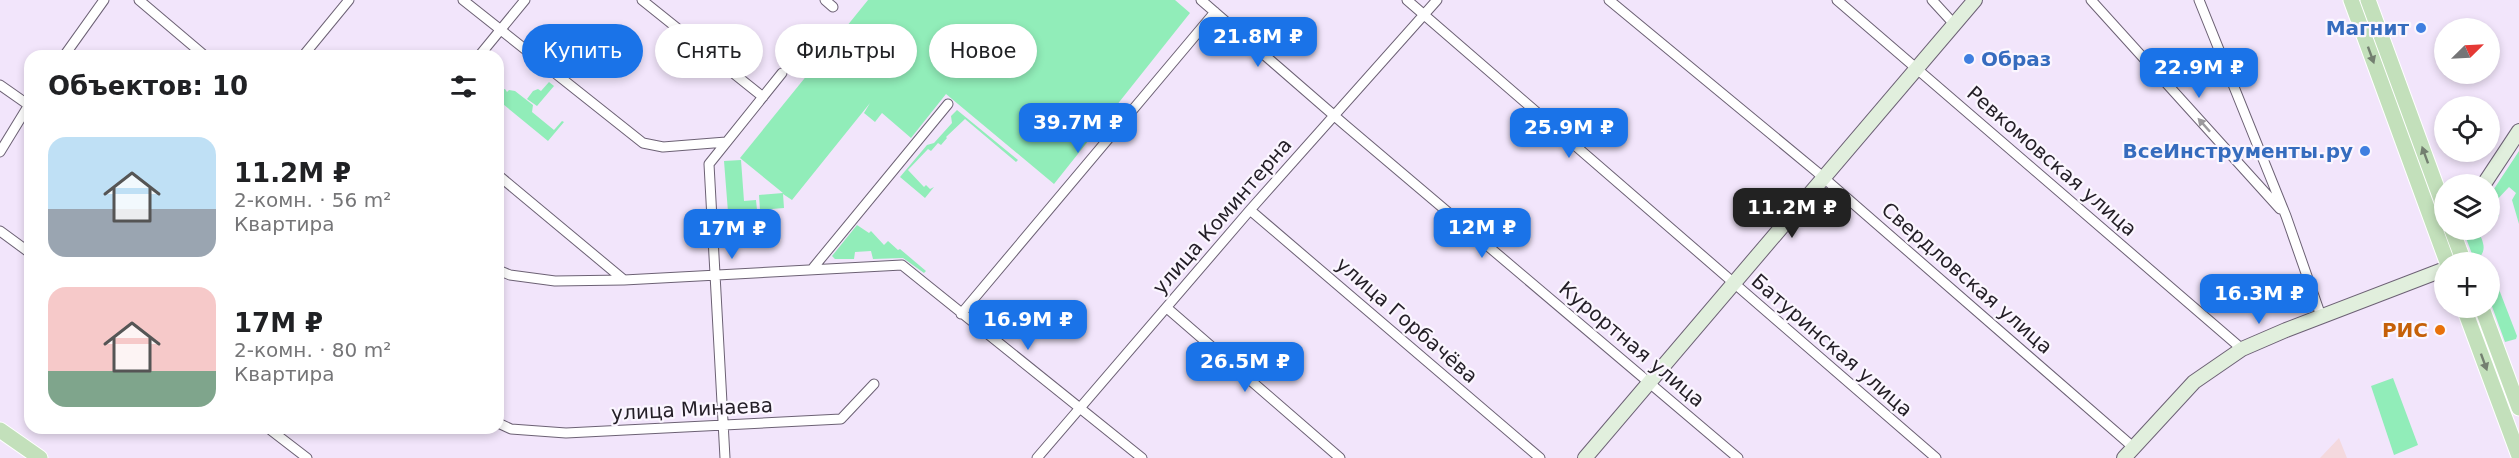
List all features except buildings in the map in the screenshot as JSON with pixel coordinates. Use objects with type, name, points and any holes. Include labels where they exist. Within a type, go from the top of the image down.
[{"type":"main road","points":[[1585,458],[1975,0]]},
{"type":"main road","points":[[2351,0],[2443,252]]},
{"type":"main road","points":[[2368,0],[2434,180]]},
{"type":"main road","points":[[2491,174],[2519,131]]},
{"type":"main road","points":[[2127,455],[2194,382],[2242,349],[2434,273]]},
{"type":"main road","points":[[2468,318],[2519,456]]},
{"type":"main road","points":[[2485,318],[2519,408]]},
{"type":"main road","points":[[0,430],[40,458]]},
{"type":"street","points":[[68,50],[104,0]]},
{"type":"street","points":[[139,0],[198,50]]},
{"type":"street","points":[[308,50],[349,0]]},
{"type":"street","points":[[463,0],[643,143],[663,147],[726,142]]},
{"type":"street","points":[[484,50],[525,0]]},
{"type":"street","points":[[642,0],[763,97]]},
{"type":"street","points":[[825,0],[833,7]]},
{"type":"street","name":"Курортная улица","points":[[1201,0],[1333,116],[1738,458]]},
{"type":"street","name":"Батуринская улица","points":[[1407,0],[1732,284],[1936,458]]},
{"type":"street","name":"улица Коминтерна","points":[[1037,458],[1250,210],[1437,0]]},
{"type":"street","name":"Свердловская улица","points":[[1610,0],[1823,177],[2127,455]]},
{"type":"street","name":"Ревкомовская улица","points":[[1837,0],[2242,349]]},
{"type":"street","points":[[1932,0],[1954,24]]},
{"type":"street","points":[[2091,0],[2286,216]]},
{"type":"street","points":[[2199,0],[2286,216],[2321,316]]},
{"type":"street","points":[[961,314],[1215,12]]},
{"type":"street","points":[[709,164],[778,78]]},
{"type":"street","points":[[0,85],[24,101]]},
{"type":"street","points":[[813,268],[948,104]]},
{"type":"street","points":[[0,152],[24,114]]},
{"type":"street","points":[[707,144],[725,458]]},
{"type":"street","points":[[504,180],[624,280]]},
{"type":"street","name":"улица Горбачёва","points":[[1250,210],[1540,458]]},
{"type":"street","points":[[0,231],[24,249]]},
{"type":"street","points":[[504,272],[555,281],[624,280],[902,265],[1094,417],[1142,458]]},
{"type":"street","points":[[1167,308],[1340,458]]},
{"type":"street","name":"улица Минаева","points":[[504,426],[510,429],[566,433],[841,419],[874,384]]},
{"type":"street","points":[[276,434],[307,458]]},
{"type":"shaded area","points":[[2339,438],[2347,458],[2320,458]]},
{"type":"green space","points":[[868,0],[1175,0],[1190,13],[1054,184],[946,94],[911,138],[882,113],[875,122],[864,113],[870,103],[792,200],[783,194],[784,208],[760,210],[759,195],[783,193],[740,158],[805,78],[917,78],[917,24],[849,24]]},
{"type":"green space","points":[[549,82],[554,86],[537,106],[527,99],[533,91],[538,89],[541,91]]},
{"type":"green space","points":[[504,89],[507,92],[515,91],[533,105],[532,112],[554,130],[562,121],[564,122],[548,141],[504,105]]},
{"type":"green space","points":[[957,110],[1018,160],[1016,162],[965,119],[941,145],[938,143],[931,151],[928,149],[908,170],[924,187],[926,185],[930,189],[934,187],[925,198],[900,177],[927,145],[934,143],[952,123],[951,116]]},
{"type":"green space","points":[[2519,151],[2519,224],[2512,200],[2516,193],[2509,187],[2500,197],[2500,180]]},
{"type":"green space","points":[[741,160],[744,201],[756,200],[757,210],[728,212],[724,161]]},
{"type":"green space","points":[[857,225],[869,233],[871,231],[884,245],[888,241],[898,250],[900,249],[926,271],[924,273],[903,258],[873,259],[871,251],[855,252],[854,259],[835,259],[832,256]]},
{"type":"green space","points":[[2467,240],[2482,240],[2483,252],[2471,252]]},
{"type":"green space","points":[[2500,292],[2517,336],[2516,339],[2505,342],[2496,318],[2500,318]]},
{"type":"green space","points":[[2393,378],[2418,445],[2394,455],[2371,386]]},
{"type":"place","name":"Магнит","points":[[2421,28]]},
{"type":"place","name":"Образ","points":[[1969,59]]},
{"type":"place","name":"ВсеИнструменты.ру","points":[[2365,151]]},
{"type":"place","name":"РИС","points":[[2440,330]]}]
